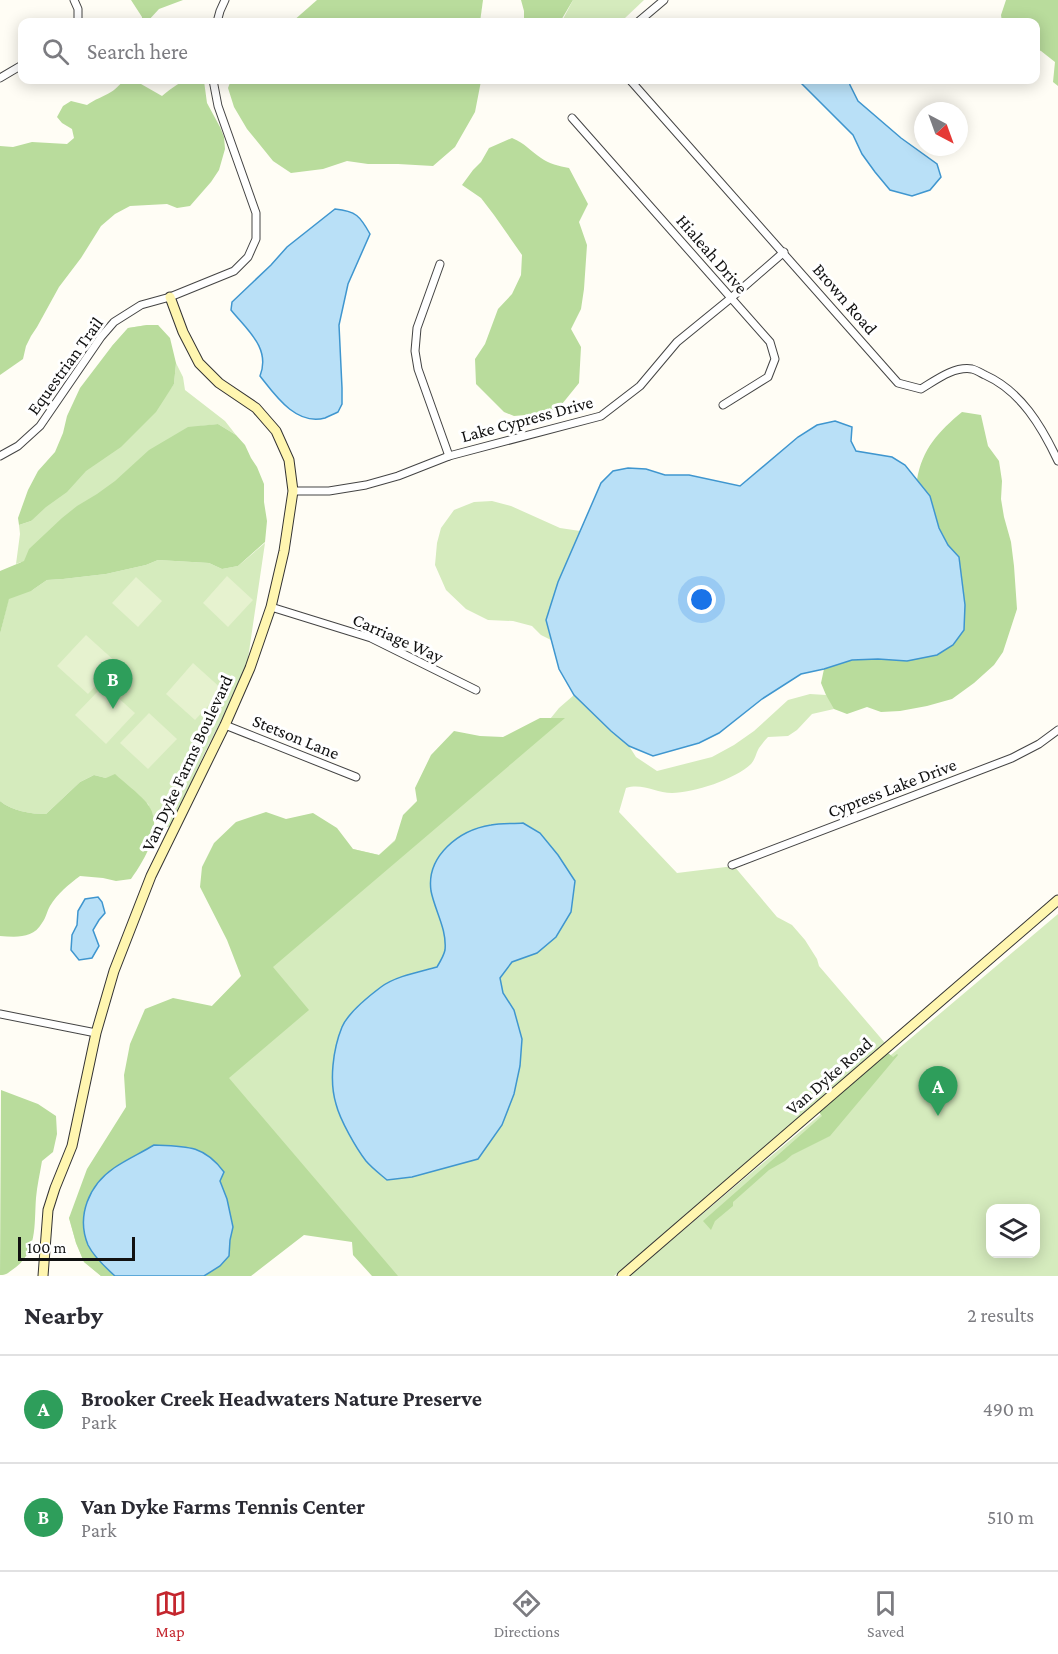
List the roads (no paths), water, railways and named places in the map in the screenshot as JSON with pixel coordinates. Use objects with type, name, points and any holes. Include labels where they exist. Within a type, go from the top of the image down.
[{"type":"street","points":[[74,0],[78,9],[78,18]]},
{"type":"street","points":[[219,18],[225,0]]},
{"type":"street","points":[[643,18],[664,0]]},
{"type":"street","points":[[0,78],[18,67]]},
{"type":"street","name":"Equestrian Trail","points":[[0,456],[18,446],[40,426],[101,337],[114,322],[141,305],[170,297],[234,271],[248,257],[256,239],[256,213],[218,106],[214,84]]},
{"type":"street","name":"Brown Road","points":[[634,84],[898,382],[921,389],[952,371],[972,369],[1000,382],[1024,405],[1045,433],[1058,461]]},
{"type":"street","name":"Hialeah Drive","points":[[572,118],[770,342],[775,359],[768,377],[723,405]]},
{"type":"street","name":"Lake Cypress Drive","points":[[293,490],[329,490],[366,485],[398,476],[449,456],[602,416],[640,386],[677,342],[784,252]]},
{"type":"street","points":[[440,264],[417,328],[414,351],[418,369],[449,456]]},
{"type":"street","name":"Van Dyke Farms Boulevard","points":[[43,1276],[48,1210],[72,1146],[96,1033],[114,971],[151,876],[250,669],[271,607],[284,551],[293,490],[289,460],[276,431],[256,408],[219,383],[199,363],[183,332],[170,297]]},
{"type":"street","name":"Carriage Way","points":[[271,607],[371,638],[476,690]]},
{"type":"street","name":"Stetson Lane","points":[[225,725],[356,777]]},
{"type":"street","name":"Cypress Lake Drive","points":[[732,865],[1012,758],[1039,744],[1058,730]]},
{"type":"street","name":"Van Dyke Road","points":[[621,1276],[1058,900]]},
{"type":"street","points":[[0,1014],[96,1033]]},
{"type":"water","points":[[802,84],[850,84],[858,101],[914,147],[914,156],[926,156],[937,164],[941,177],[930,190],[912,196],[890,190],[862,154],[853,135]]},
{"type":"water","points":[[335,209],[353,213],[370,234],[348,284],[339,325],[342,404],[338,412],[325,418],[314,419],[296,413],[272,392],[260,376],[263,366],[262,357],[256,340],[231,310],[232,302],[287,247]]},
{"type":"water","points":[[835,421],[852,427],[851,441],[856,451],[892,457],[905,465],[930,496],[939,528],[948,545],[959,557],[965,605],[964,630],[953,645],[937,655],[907,661],[852,660],[801,674],[762,699],[719,733],[699,743],[653,756],[629,746],[574,695],[559,669],[546,620],[558,582],[601,483],[613,471],[628,468],[646,469],[665,475],[689,475],[740,486],[798,437],[817,425]]},
{"type":"water","points":[[523,823],[540,833],[575,881],[571,912],[556,937],[537,953],[512,962],[500,978],[503,993],[514,1010],[522,1039],[520,1066],[514,1094],[502,1125],[478,1159],[412,1177],[387,1180],[366,1161],[338,1111],[334,1095],[333,1065],[342,1027],[365,1000],[387,983],[437,967],[444,952],[445,942],[443,927],[431,891],[431,878],[439,856],[467,832],[495,824]]},
{"type":"water","points":[[98,897],[105,913],[93,930],[99,946],[92,958],[79,960],[71,950],[78,911],[85,899]]},
{"type":"water","points":[[154,1145],[185,1147],[202,1152],[217,1163],[224,1172],[220,1181],[227,1199],[233,1227],[229,1256],[220,1266],[204,1276],[115,1276],[96,1257],[88,1245],[83,1223],[84,1212],[92,1192],[105,1175],[114,1168]]},
{"type":"place","name":"Van Dyke Farms Tennis Center","points":[[113,709]]},
{"type":"place","name":"Brooker Creek Headwaters Nature Preserve","points":[[938,1116]]}]
